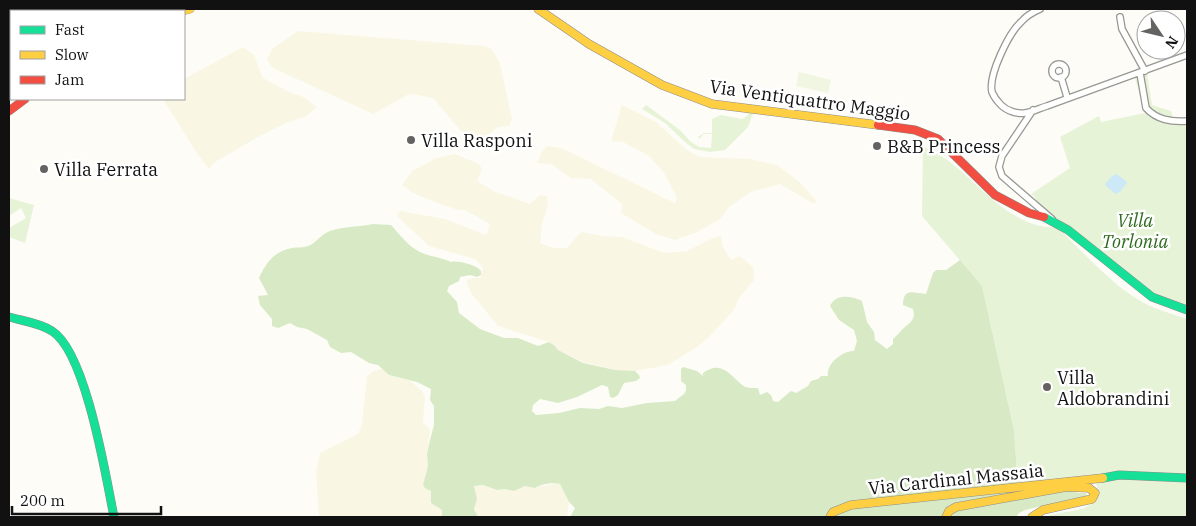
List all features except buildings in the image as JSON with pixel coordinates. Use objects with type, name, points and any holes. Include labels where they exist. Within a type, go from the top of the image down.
[{"type":"street","name":"Via Ventiquattro Maggio","points":[[538,9],[589,44],[662,85],[712,104],[915,130],[938,139],[994,195],[1029,213],[1049,219],[1068,230],[1152,297],[1187,310]]},
{"type":"street","points":[[1040,9],[1017,26],[999,60],[992,82],[992,91],[996,99],[1003,107],[1016,113],[1033,110],[1187,55]]},
{"type":"street","points":[[1120,17],[1122,29],[1143,72],[1146,108],[1161,119],[1173,122],[1187,121]]},
{"type":"street","points":[[1061,77],[1068,97]]},
{"type":"street","points":[[9,111],[23,100]]},
{"type":"street","points":[[1033,110],[1002,156],[999,167],[1002,176],[1060,226]]},
{"type":"street","points":[[1017,207],[1025,208],[1028,202],[1026,195]]},
{"type":"street","points":[[9,317],[52,331],[69,351],[92,411],[114,517]]},
{"type":"street","name":"Via Cardinal Massaia","points":[[830,517],[833,512],[851,505],[1090,484],[1119,475],[1187,478]]},
{"type":"street","points":[[946,517],[949,511],[956,508],[1090,484],[1094,494],[1092,499],[1043,510],[1032,517]]},
{"type":"shaded area","points":[[298,31],[484,46],[492,49],[500,63],[512,119],[509,126],[498,127],[480,144],[460,130],[433,98],[409,94],[373,114],[273,68],[267,60],[272,49]]},
{"type":"shaded area","points":[[243,47],[254,55],[263,78],[303,97],[317,107],[305,117],[288,122],[258,137],[215,162],[209,169],[164,100],[185,100],[185,78]]},
{"type":"shaded area","points":[[622,105],[656,122],[687,150],[700,157],[750,159],[777,165],[797,180],[817,201],[814,204],[780,184],[751,192],[729,207],[719,220],[695,233],[675,240],[656,234],[621,213],[622,204],[591,179],[571,178],[551,164],[537,163],[541,153],[547,146],[561,148],[675,203],[677,198],[664,173],[649,156],[623,142],[611,141]]},
{"type":"shaded area","points":[[455,154],[479,164],[482,169],[477,181],[496,192],[530,204],[540,195],[547,196],[548,205],[542,224],[540,243],[553,248],[567,248],[581,232],[622,237],[664,253],[687,251],[721,236],[723,247],[731,260],[740,256],[753,267],[754,280],[739,298],[734,310],[709,337],[668,365],[635,371],[615,370],[583,362],[558,350],[549,342],[498,326],[471,293],[466,281],[472,278],[480,278],[483,268],[475,259],[429,246],[397,216],[400,211],[445,219],[486,235],[490,224],[465,210],[458,210],[413,193],[402,185],[412,171],[436,158]]},
{"type":"shaded area","points":[[383,369],[389,375],[409,380],[425,396],[423,423],[430,429],[427,454],[428,466],[425,478],[437,507],[442,510],[442,517],[319,517],[316,473],[320,453],[358,434],[362,424],[367,376],[374,371]]},
{"type":"shaded area","points":[[556,483],[560,484],[569,502],[567,517],[479,517],[476,515],[474,505],[477,499],[474,486],[483,485],[497,490],[514,491],[525,486],[546,486]]},
{"type":"green space","points":[[799,72],[831,80],[828,93],[796,86]]},
{"type":"green space","name":"Villa Torlonia","points":[[1147,73],[1152,105],[1171,111],[1173,118],[1187,117],[1187,308],[1153,296],[1123,274],[1037,202],[1031,194],[1070,168],[1060,137],[1099,116],[1101,122],[1145,113],[1135,78]]},
{"type":"green space","points":[[646,105],[680,130],[691,142],[699,147],[711,148],[712,134],[704,134],[699,139],[698,137],[704,133],[712,133],[712,119],[721,115],[742,119],[749,112],[753,113],[748,127],[725,150],[710,152],[694,149],[665,123],[642,109]]},
{"type":"green space","name":"Villa Aldobrandini","points":[[923,146],[950,162],[1012,214],[1041,226],[1057,227],[1099,268],[1133,296],[1154,308],[1187,319],[1187,475],[1119,473],[1091,476],[1088,474],[1083,478],[1018,487],[1014,430],[982,286],[922,216]]},
{"type":"green space","points":[[9,198],[34,205],[25,243],[9,237],[9,228],[26,218],[21,208],[9,216]]},
{"type":"green space","points":[[373,224],[391,225],[408,243],[424,254],[451,262],[467,264],[479,269],[481,275],[477,277],[470,275],[460,277],[459,281],[449,286],[447,291],[457,302],[459,313],[480,329],[504,338],[518,338],[538,346],[549,342],[558,350],[583,363],[615,370],[635,371],[639,375],[640,378],[636,381],[624,383],[618,395],[613,398],[610,397],[608,387],[602,385],[577,397],[558,403],[540,399],[533,405],[532,411],[536,415],[559,413],[580,408],[599,409],[608,406],[622,408],[647,403],[675,401],[686,391],[686,385],[681,381],[681,369],[683,367],[697,371],[703,376],[703,373],[710,369],[721,369],[745,387],[758,388],[760,395],[767,392],[771,395],[773,401],[778,402],[791,391],[796,393],[808,386],[811,381],[821,376],[828,376],[832,362],[840,355],[854,351],[857,341],[854,330],[839,320],[830,306],[836,299],[849,297],[862,301],[867,322],[874,332],[875,340],[887,349],[893,344],[893,339],[913,317],[913,309],[903,305],[903,299],[907,293],[926,294],[933,273],[936,270],[946,270],[960,260],[982,286],[1014,430],[1018,489],[1067,490],[1086,493],[1087,497],[1076,501],[1072,499],[1025,510],[1016,517],[570,517],[575,508],[569,502],[560,484],[540,485],[535,488],[525,486],[514,491],[497,490],[483,485],[474,486],[477,499],[474,509],[478,517],[442,517],[442,510],[431,503],[431,491],[423,485],[428,466],[427,454],[434,425],[434,406],[430,400],[431,389],[417,382],[389,375],[378,365],[369,363],[351,352],[341,353],[330,347],[327,340],[307,329],[290,323],[278,328],[272,326],[272,319],[260,305],[258,296],[268,295],[259,278],[271,258],[275,255],[286,250],[311,245],[330,231]]},
{"type":"green space","points":[[1120,478],[1187,481],[1187,517],[1045,517],[1089,506],[1094,501],[1097,493],[1096,482]]},
{"type":"water","points":[[1116,174],[1127,183],[1116,194],[1105,184]]},
{"type":"traffic: fast","points":[[1044,217],[1068,230],[1152,297],[1187,310]]},
{"type":"traffic: fast","points":[[9,317],[37,324],[52,331],[64,343],[75,363],[93,417],[114,517]]},
{"type":"traffic: fast","points":[[1103,478],[1119,475],[1187,478]]},
{"type":"traffic: slow","points":[[185,10],[190,9]]},
{"type":"traffic: slow","points":[[538,9],[589,44],[662,85],[712,104],[878,125]]},
{"type":"traffic: slow","points":[[830,517],[833,512],[851,505],[1103,478]]},
{"type":"traffic: slow","points":[[946,517],[949,511],[956,507],[1066,487],[1089,488],[1095,493],[1092,499],[1043,510],[1032,517]]},
{"type":"traffic: jam","points":[[9,111],[24,100]]},
{"type":"traffic: jam","points":[[878,125],[915,130],[938,139],[995,195],[1029,213],[1044,217]]},
{"type":"place","name":"Villa Rasponi","points":[[411,140]]},
{"type":"place","name":"B&B Princess","points":[[877,146]]},
{"type":"place","name":"Villa Ferrata","points":[[44,169]]},
{"type":"place","name":"Villa Aldobrandini","points":[[1047,387]]}]
